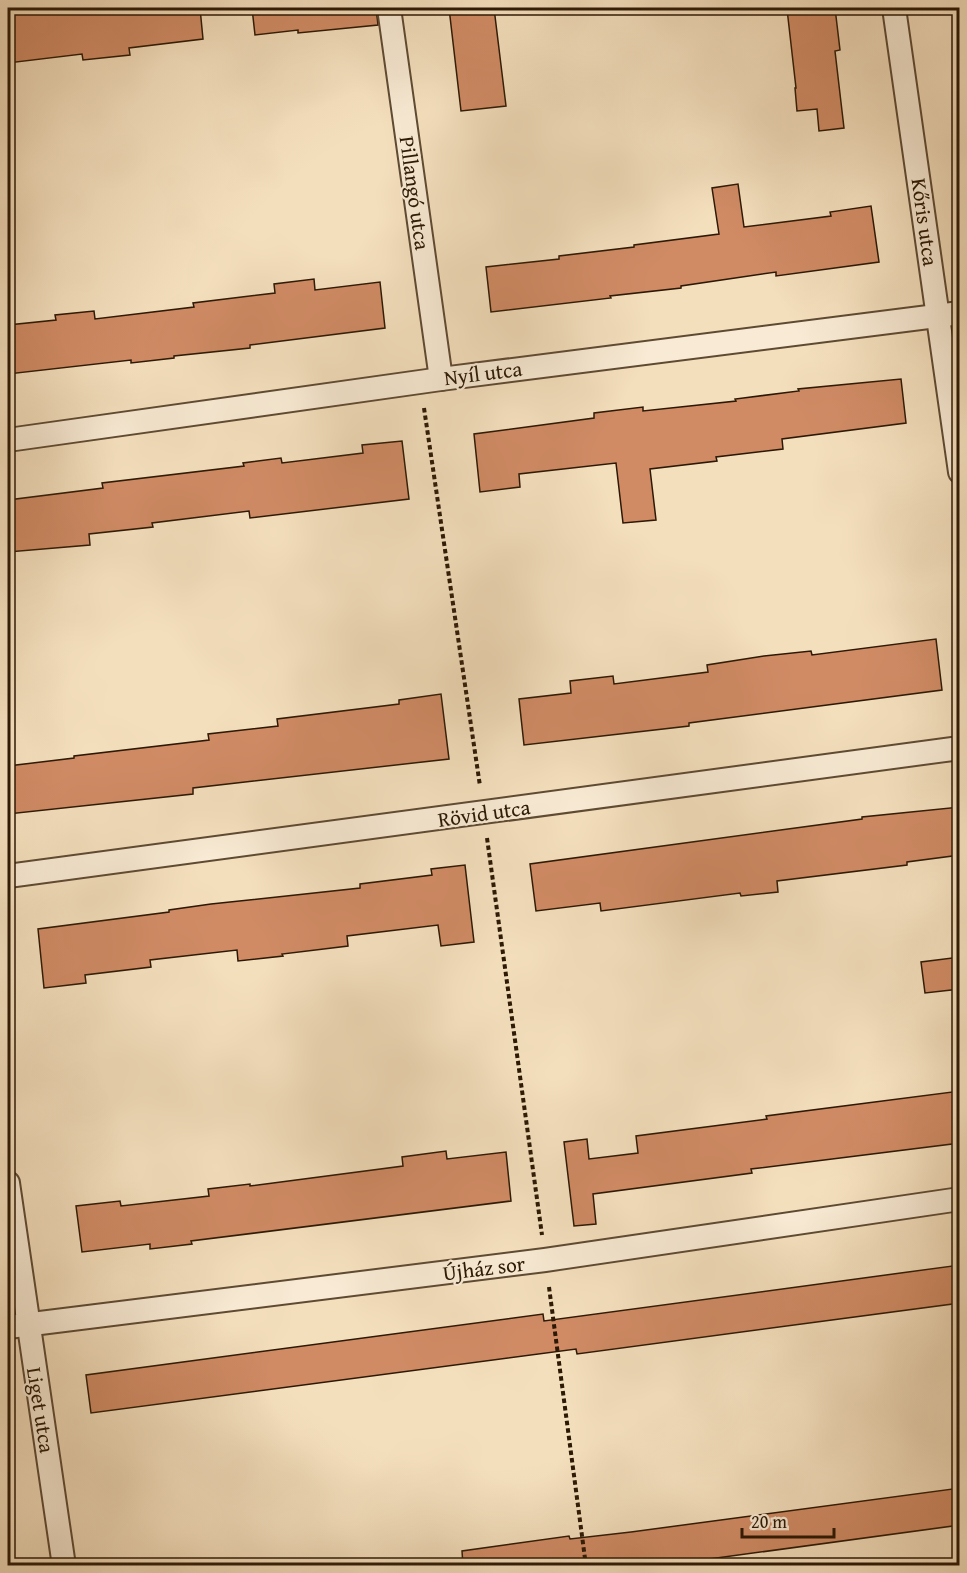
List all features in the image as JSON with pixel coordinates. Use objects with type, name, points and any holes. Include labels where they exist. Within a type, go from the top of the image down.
[{"type":"street","name":"Pillangó utca","points":[[389,8],[441,378]]},
{"type":"street","name":"Kőris utca","points":[[894,8],[949,315],[960,472]]},
{"type":"street","name":"Nyíl utca","points":[[8,440],[441,378],[949,315]]},
{"type":"street","name":"Rövid utca","points":[[8,876],[960,748]]},
{"type":"street","name":"Liget utca","points":[[8,1183],[17,1326],[64,1566]]},
{"type":"street","name":"Újház sor","points":[[17,1326],[545,1260],[960,1200]]},
{"type":"path","points":[[441,378],[423,396],[484,813],[586,1566]]},
{"type":"building","points":[[81,8],[200,8],[203,39],[129,48],[130,55],[83,60],[82,54],[8,63],[8,13]]},
{"type":"building","points":[[252,8],[376,8],[378,25],[255,35]]},
{"type":"building","points":[[449,8],[494,8],[506,106],[461,111]]},
{"type":"building","points":[[835,8],[840,50],[835,51],[844,128],[819,131],[817,109],[797,111],[787,9]]},
{"type":"building","points":[[738,184],[744,227],[831,216],[830,212],[871,206],[879,262],[776,276],[776,272],[681,286],[681,288],[610,296],[611,298],[491,312],[486,267],[559,259],[559,256],[719,234],[712,188]]},
{"type":"building","points":[[314,279],[315,290],[380,282],[385,328],[250,345],[250,348],[174,356],[174,358],[131,363],[131,360],[8,374],[8,325],[56,320],[55,315],[94,311],[95,319],[194,307],[193,303],[275,293],[274,284]]},
{"type":"building","points":[[901,379],[906,423],[782,439],[783,449],[716,457],[717,461],[650,469],[656,520],[623,523],[616,463],[519,474],[520,487],[480,492],[474,434],[594,418],[594,413],[643,407],[643,411],[736,401],[735,399],[799,391],[798,389]]},
{"type":"building","points":[[402,441],[409,499],[250,518],[249,511],[152,523],[153,527],[89,534],[90,545],[8,552],[8,500],[103,488],[102,483],[244,466],[243,463],[281,458],[282,463],[363,453],[362,445]]},
{"type":"building","points":[[936,639],[942,690],[689,723],[689,726],[524,745],[519,699],[571,693],[570,681],[613,676],[614,684],[708,672],[707,665],[764,656],[811,651],[812,655]]},
{"type":"building","points":[[441,694],[449,759],[193,788],[193,794],[8,814],[8,766],[209,740],[208,734],[278,726],[277,719],[399,704],[399,700]]},
{"type":"building","points":[[960,807],[960,855],[907,862],[907,865],[777,881],[778,892],[741,896],[740,893],[601,911],[600,903],[536,911],[530,864],[862,819],[862,817]]},
{"type":"building","points":[[465,865],[474,942],[441,946],[438,925],[347,936],[348,946],[282,954],[283,956],[238,961],[237,950],[150,960],[151,967],[85,975],[86,983],[44,988],[38,929],[169,912],[169,910],[211,904],[360,888],[360,884],[432,875],[431,869]]},
{"type":"building","points":[[960,957],[960,989],[925,993],[921,962]]},
{"type":"building","points":[[960,1091],[960,1143],[751,1169],[752,1173],[593,1194],[596,1224],[574,1226],[564,1142],[587,1139],[589,1159],[638,1153],[636,1136],[767,1119],[766,1116]]},
{"type":"building","points":[[446,1151],[447,1159],[506,1152],[511,1201],[191,1241],[192,1244],[150,1249],[150,1244],[82,1252],[76,1206],[120,1201],[121,1206],[209,1196],[208,1189],[250,1184],[250,1186],[403,1166],[402,1157]]},
{"type":"building","points":[[960,1265],[960,1303],[577,1354],[576,1349],[91,1413],[86,1375],[543,1314],[544,1321]]},
{"type":"building","points":[[960,1488],[960,1525],[658,1566],[463,1566],[462,1551],[569,1536],[570,1539],[631,1532]]}]
